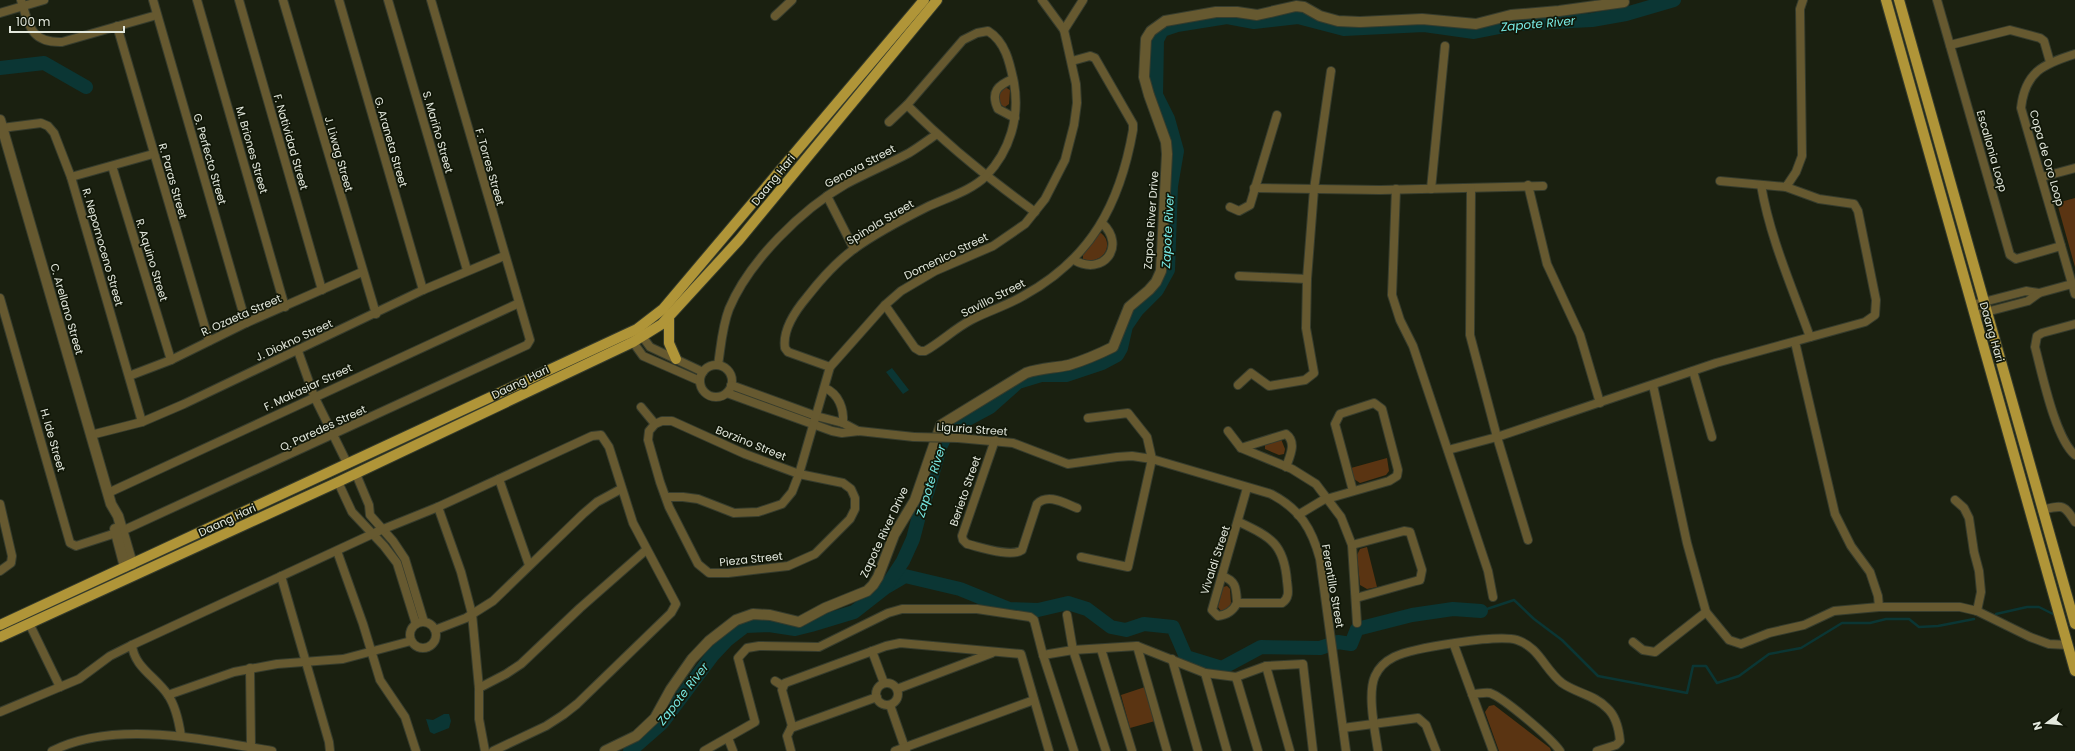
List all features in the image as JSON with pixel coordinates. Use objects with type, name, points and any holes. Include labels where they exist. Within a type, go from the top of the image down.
[{"type":"main road","name":"Daang Hari","points":[[0,626],[627,334],[640,334],[656,329],[669,317],[739,240],[868,75],[924,0]]},
{"type":"main road","name":"Daang Hari","points":[[0,637],[356,474],[633,342],[868,75],[937,0]]},
{"type":"main road","name":"Daang Hari","points":[[1886,0],[2075,671]]},
{"type":"main road","name":"Daang Hari","points":[[1899,0],[2075,624]]},
{"type":"main road","points":[[669,317],[669,343],[676,359]]},
{"type":"street","points":[[0,13],[22,3],[44,0]]},
{"type":"street","name":"G. Perfecto Street","points":[[153,0],[246,323]]},
{"type":"street","name":"M. Briones Street","points":[[197,0],[286,307]]},
{"type":"street","name":"F. Natividad Street","points":[[238,0],[322,290]]},
{"type":"street","name":"J. Liwag Street","points":[[283,0],[362,272],[376,314]]},
{"type":"street","name":"G. Araneta Street","points":[[339,0],[423,290]]},
{"type":"street","name":"S. Mariño Street","points":[[388,0],[467,270]]},
{"type":"street","name":"F. Torres Street","points":[[431,0],[504,256],[530,340]]},
{"type":"street","points":[[775,16],[792,0]]},
{"type":"street","name":"Domenico Street","points":[[666,497],[698,499],[734,513],[758,512],[782,504],[792,492],[799,474],[830,367],[885,304],[917,281],[992,246],[1025,224],[1035,212],[1054,184],[1070,144],[1077,103],[1076,84],[1072,61],[1064,30],[1042,0]]},
{"type":"street","points":[[1064,30],[1083,0]]},
{"type":"street","points":[[1786,187],[1796,172],[1802,156],[1800,9],[1803,0]]},
{"type":"street","name":"Escallonia Loop","points":[[1937,0],[2010,255],[2016,259],[2061,246]]},
{"type":"street","name":"Zapote River Drive","points":[[605,751],[636,736],[655,718],[671,689],[692,659],[709,641],[736,620],[753,614],[770,615],[799,622],[825,608],[867,591],[878,578],[894,535],[915,500],[941,425],[1026,373],[1039,369],[1068,365],[1099,354],[1113,347],[1129,307],[1156,282],[1162,263],[1162,230],[1167,154],[1166,142],[1144,77],[1146,39],[1151,31],[1165,20],[1216,12],[1237,12],[1257,15],[1296,6],[1304,7],[1320,16],[1338,21],[1360,22],[1422,19],[1465,24],[1487,22],[1511,15],[1573,9],[1611,1],[1624,1]]},
{"type":"street","points":[[22,3],[33,30],[43,40],[62,42],[157,15]]},
{"type":"street","name":"R. Paras Street","points":[[117,26],[153,154],[209,341]]},
{"type":"street","points":[[1950,45],[2010,30],[2040,38],[2044,41],[2050,62]]},
{"type":"street","name":"Spinola Street","points":[[830,367],[788,352],[785,348],[785,334],[798,307],[836,264],[854,249],[927,207],[963,191],[986,176],[1000,158],[1013,132],[1016,105],[1010,65],[1001,42],[988,31],[977,33],[963,40],[907,105]]},
{"type":"street","points":[[1431,189],[1446,46]]},
{"type":"street","name":"Copa de Oro Loop","points":[[2075,54],[2050,62],[2029,80],[2024,90],[2022,104],[2075,294]]},
{"type":"street","name":"Savillo Street","points":[[885,304],[915,348],[920,351],[925,351],[971,320],[1024,296],[1074,260],[1102,223],[1123,176],[1131,144],[1133,124],[1095,58],[1090,56],[1072,61]]},
{"type":"street","points":[[1238,385],[1252,374],[1269,386],[1305,380],[1314,372],[1306,328],[1307,279],[1314,189],[1331,71]]},
{"type":"street","points":[[1013,79],[998,86],[994,97],[998,108],[1015,118]]},
{"type":"street","points":[[889,122],[907,105],[937,134],[986,176],[1035,212]]},
{"type":"street","points":[[1230,207],[1239,211],[1250,205],[1277,115]]},
{"type":"street","name":"R. Nepomoceno Street","points":[[1,124],[42,123],[48,126],[54,133],[72,177],[142,422]]},
{"type":"street","name":"C. Arellano Street","points":[[1,124],[111,504],[118,516],[119,532],[129,566]]},
{"type":"street","name":"Genova Street","points":[[718,365],[722,334],[729,309],[745,282],[784,233],[802,215],[827,196],[846,184],[910,152],[937,134]]},
{"type":"street","points":[[72,177],[153,154]]},
{"type":"street","name":"R. Aquino Street","points":[[112,166],[171,360]]},
{"type":"street","points":[[2042,177],[2075,168]]},
{"type":"street","points":[[1448,450],[1497,437],[1693,372],[1865,322],[1875,315],[1876,300],[1858,211],[1854,204],[1819,199],[1786,187],[1720,181]]},
{"type":"street","points":[[1254,188],[1431,189],[1528,185],[1542,186]]},
{"type":"street","points":[[1528,185],[1547,264],[1580,335],[1600,403]]},
{"type":"street","points":[[1761,185],[1766,214],[1775,243],[1810,337]]},
{"type":"street","points":[[1471,188],[1470,335],[1497,437],[1528,540]]},
{"type":"street","points":[[1396,189],[1392,295],[1400,320],[1414,346],[1488,571],[1493,596]]},
{"type":"street","points":[[827,196],[854,249]]},
{"type":"street","points":[[1074,260],[1088,266],[1096,265],[1108,257],[1111,251],[1112,236],[1109,229],[1102,223]]},
{"type":"street","name":"J. Diokno Street","points":[[91,435],[142,422],[298,351],[423,290],[467,270],[504,256]]},
{"type":"street","name":"R. Ozaeta Street","points":[[129,376],[171,360],[246,323],[286,307],[362,272]]},
{"type":"street","points":[[1239,276],[1307,279]]},
{"type":"street","points":[[1975,315],[2028,301],[2039,293],[2072,284]]},
{"type":"street","points":[[1972,305],[2026,290],[2039,293]]},
{"type":"street","name":"H. Ide Street","points":[[0,298],[70,543],[76,546],[119,532]]},
{"type":"street","name":"F. Makasiar Street","points":[[108,493],[314,396],[519,303]]},
{"type":"street","points":[[2075,324],[2042,333],[2037,336],[2035,347],[2057,423],[2065,442],[2075,455]]},
{"type":"street","points":[[627,334],[644,356],[700,381]]},
{"type":"street","points":[[640,334],[650,347],[703,372]]},
{"type":"street","name":"Q. Paredes Street","points":[[119,532],[520,349],[527,345],[530,340]]},
{"type":"street","points":[[1795,342],[1835,514],[1851,546],[1870,572],[1878,596],[1879,606]]},
{"type":"street","points":[[298,351],[314,396],[347,464]]},
{"type":"street","points":[[718,365],[729,372],[731,385],[726,393],[717,397],[707,394],[701,386],[700,381],[703,372],[710,366],[718,365]]},
{"type":"street","points":[[1693,372],[1712,438]]},
{"type":"street","name":"Liguria Street","points":[[731,385],[816,416],[843,423],[859,431]]},
{"type":"street","points":[[1653,385],[1687,544],[1706,612],[1730,640],[1741,644],[1770,633],[1804,625],[1834,611],[1879,606],[1960,607],[1977,611],[2030,637],[2049,644],[2068,645]]},
{"type":"street","points":[[825,388],[834,394],[839,400],[842,409],[843,423]]},
{"type":"street","name":"Liguria Street","points":[[726,393],[813,425],[842,432],[859,431],[914,437],[995,440],[1013,443],[1068,464],[1132,456],[1152,459]]},
{"type":"street","points":[[1298,515],[1328,498],[1389,481],[1397,476],[1398,470],[1382,409],[1374,403],[1340,414],[1335,424],[1353,491]]},
{"type":"street","points":[[641,407],[655,424]]},
{"type":"street","points":[[1081,557],[1128,567],[1152,459],[1147,437],[1128,413],[1088,418]]},
{"type":"street","name":"Borzino Street","points":[[655,424],[662,421],[672,421],[745,454],[799,474],[843,482],[851,489],[855,498]]},
{"type":"street","name":"Pieza Street","points":[[655,424],[649,431],[648,440],[666,497],[698,564],[710,573],[716,574],[788,566],[803,561],[815,554],[850,519],[854,509],[855,498]]},
{"type":"street","points":[[1228,431],[1240,448],[1286,467],[1316,484],[1328,498],[1346,526],[1352,545],[1357,623]]},
{"type":"street","points":[[1240,448],[1286,434],[1289,436],[1293,447],[1286,467]]},
{"type":"street","points":[[0,712],[79,679],[110,656],[281,576],[381,530],[438,507],[592,436],[601,435],[608,447],[632,523],[676,604],[671,612],[577,704],[546,726],[493,751]]},
{"type":"street","name":"Berieto Street","points":[[995,440],[962,536],[962,540],[967,544],[1010,553],[1018,553],[1022,550],[1037,504],[1040,501],[1051,499],[1077,508]]},
{"type":"street","name":"Ferentillo Street","points":[[1152,459],[1280,499],[1298,515],[1309,528],[1315,542],[1321,570],[1346,751]]},
{"type":"street","points":[[356,474],[369,505],[370,515],[381,530],[393,541],[405,559],[420,623]]},
{"type":"street","points":[[498,479],[529,565]]},
{"type":"street","points":[[338,482],[352,512],[384,546],[397,563],[420,623]]},
{"type":"street","name":"Vivaldi Street","points":[[1238,522],[1270,538],[1280,550],[1286,564],[1288,591],[1285,601],[1282,603],[1237,603],[1230,612],[1218,616],[1214,614],[1211,607],[1222,576],[1247,488]]},
{"type":"street","points":[[435,630],[472,614],[493,601],[529,565],[597,502],[621,489]]},
{"type":"street","points":[[1955,500],[1964,508],[1969,518],[1974,552],[1979,571],[1981,592],[1977,611]]},
{"type":"street","points":[[0,504],[12,548],[11,563],[0,571]]},
{"type":"street","points":[[2042,510],[2059,506],[2065,508],[2075,522]]},
{"type":"street","points":[[438,507],[461,572],[472,614],[479,688],[479,720],[485,751]]},
{"type":"street","points":[[1352,545],[1404,531],[1410,532],[1414,538],[1422,570],[1420,580],[1416,582],[1356,598]]},
{"type":"street","points":[[479,688],[506,674],[521,664],[580,608],[646,550]]},
{"type":"street","points":[[337,551],[372,652],[380,680],[405,717],[416,751]]},
{"type":"street","points":[[281,576],[329,742],[330,751]]},
{"type":"street","points":[[1222,576],[1232,580],[1237,603]]},
{"type":"street","points":[[704,751],[755,722],[738,658],[747,648],[759,646],[820,647],[888,614],[902,609],[977,609],[1030,617],[1034,620],[1043,655],[1074,751]]},
{"type":"street","points":[[1633,642],[1643,650],[1655,652],[1706,612]]},
{"type":"street","points":[[1067,615],[1073,650],[1106,751]]},
{"type":"street","points":[[420,623],[431,624],[435,630],[435,641],[427,648],[416,646],[411,641],[410,633],[420,623]]},
{"type":"street","points":[[29,624],[60,687]]},
{"type":"street","points":[[1378,751],[1374,723],[1372,687],[1378,669],[1395,656],[1413,651],[1505,638],[1526,644],[1535,650],[1562,683],[1607,707],[1613,714],[1620,741],[1616,745],[1597,751]]},
{"type":"street","points":[[168,695],[205,681],[250,668],[343,659],[411,641]]},
{"type":"street","points":[[791,751],[787,736],[792,726],[782,690],[785,683],[872,651],[900,643],[978,654],[996,652],[1021,654],[1049,751]]},
{"type":"street","points":[[1454,644],[1493,751]]},
{"type":"street","points":[[132,645],[133,655],[138,663],[168,695],[175,709],[181,736]]},
{"type":"street","points":[[1043,655],[1073,650],[1137,646],[1205,673],[1236,677],[1266,666],[1303,664],[1312,751]]},
{"type":"street","points":[[1137,646],[1167,751]]},
{"type":"street","points":[[1102,649],[1132,751]]},
{"type":"street","points":[[872,651],[884,683]]},
{"type":"street","points":[[897,689],[978,654]]},
{"type":"street","points":[[1172,659],[1198,751]]},
{"type":"street","points":[[1266,666],[1290,751]]},
{"type":"street","points":[[250,668],[251,748]]},
{"type":"street","points":[[1205,673],[1227,751]]},
{"type":"street","points":[[1236,677],[1258,751]]},
{"type":"street","points":[[774,682],[784,686]]},
{"type":"street","points":[[884,683],[891,683],[897,689],[898,698],[890,704],[883,704],[877,697],[878,688],[884,683]]},
{"type":"street","points":[[1472,694],[1490,693],[1554,742],[1560,751]]},
{"type":"street","points":[[791,728],[877,697]]},
{"type":"street","points":[[896,751],[906,749],[1034,700]]},
{"type":"street","points":[[890,704],[906,749]]},
{"type":"street","points":[[1343,728],[1418,718],[1426,725],[1436,751]]},
{"type":"street","points":[[52,751],[60,747],[96,738],[126,733],[181,736],[272,751]]},
{"type":"street","points":[[728,738],[733,751]]},
{"type":"shaded area","points":[[1005,87],[1010,90],[1009,104],[1005,107],[1001,105],[999,93]]},
{"type":"shaded area","points":[[2075,198],[2075,267],[2057,203]]},
{"type":"shaded area","points":[[1101,233],[1107,243],[1107,248],[1104,253],[1096,260],[1083,259],[1083,253],[1098,234]]},
{"type":"shaded area","points":[[1281,439],[1285,449],[1284,454],[1279,455],[1265,449],[1265,444]]},
{"type":"shaded area","points":[[1387,458],[1389,471],[1386,475],[1360,483],[1354,479],[1351,468]]},
{"type":"shaded area","points":[[1367,547],[1377,587],[1367,589],[1360,585],[1357,555],[1360,549]]},
{"type":"shaded area","points":[[1227,586],[1230,589],[1231,603],[1228,609],[1221,611],[1218,607],[1223,587]]},
{"type":"shaded area","points":[[1145,687],[1155,721],[1130,728],[1121,695]]},
{"type":"shaded area","points":[[1494,705],[1550,748],[1551,751],[1499,751],[1485,712],[1489,706]]},
{"type":"water","points":[[892,368],[909,390],[903,394],[886,372]]},
{"type":"water","points":[[444,714],[449,714],[451,721],[449,728],[434,734],[430,732],[426,719],[433,720]]},
{"type":"waterway","name":"Zapote River","points":[[630,751],[662,723],[712,656],[727,640],[745,626],[769,625],[795,629],[811,625],[854,612],[886,587],[903,561],[913,539],[940,447],[949,429],[990,407],[1018,382],[1041,375],[1066,375],[1102,363],[1117,355],[1121,348],[1126,326],[1137,310],[1157,290],[1168,270],[1171,186],[1177,151],[1168,119],[1156,95],[1157,40],[1162,30],[1177,25],[1227,17],[1254,22],[1298,17],[1344,29],[1424,25],[1474,32],[1515,24],[1592,20],[1626,14],[1674,0]]},
{"type":"waterway","points":[[0,68],[44,63],[86,87]]},
{"type":"waterway","points":[[888,586],[905,576],[960,589],[1009,609],[1038,610],[1068,603],[1087,609],[1111,627],[1126,630],[1144,624],[1173,627],[1186,657],[1222,668],[1261,647],[1320,648],[1338,642],[1351,644],[1357,629],[1412,615],[1453,609],[1481,611]]},
{"type":"waterway","points":[[1481,611],[1514,600],[1534,619],[1562,640],[1598,676],[1687,693],[1693,666],[1706,666],[1717,683],[1739,676],[1769,654],[1801,648],[1842,623],[1870,623],[1886,619],[1909,619],[1919,627],[1938,626],[1974,619]]},
{"type":"waterway","points":[[1996,614],[2027,607],[2039,607],[2057,616]]}]
